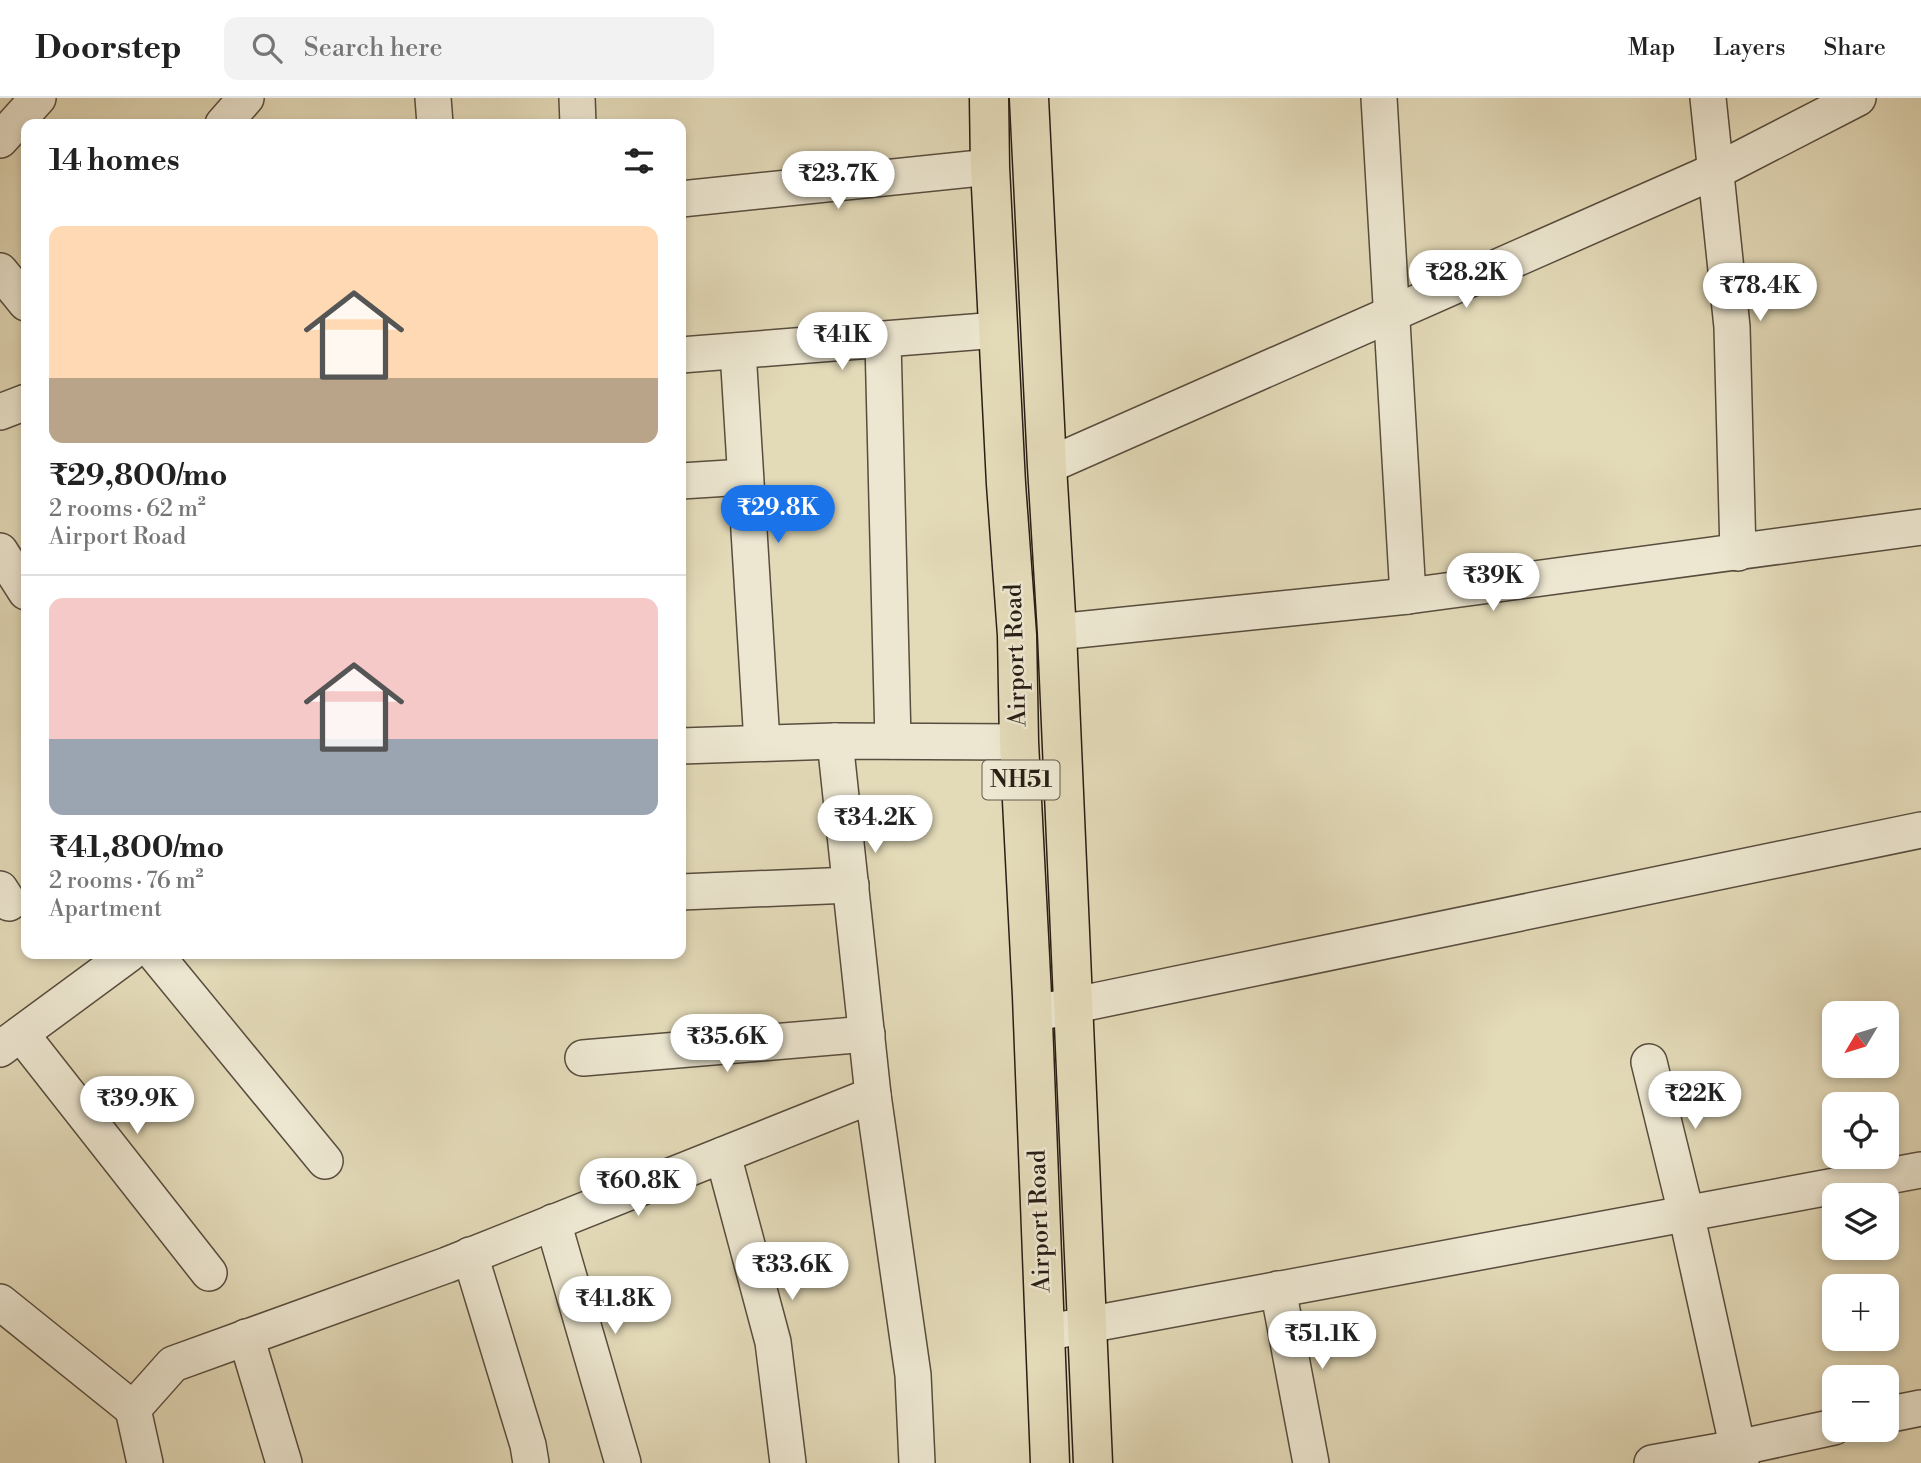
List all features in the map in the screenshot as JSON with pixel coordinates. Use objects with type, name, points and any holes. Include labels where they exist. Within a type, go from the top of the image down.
[{"type":"highway","name":"Airport Road","points":[[989,98],[1006,484],[1017,635],[1019,741],[1050,1463]]},
{"type":"highway","name":"Airport Road","points":[[1029,98],[1057,632],[1093,1463]]},
{"type":"street","points":[[0,140],[38,98]]},
{"type":"street","points":[[227,119],[246,98]]},
{"type":"street","points":[[433,98],[435,119]]},
{"type":"street","points":[[577,98],[578,119]]},
{"type":"street","points":[[1379,98],[1408,596]]},
{"type":"street","points":[[1707,98],[1732,327],[1738,553]]},
{"type":"street","points":[[1047,466],[1715,171],[1858,98]]},
{"type":"street","points":[[686,199],[990,167]]},
{"type":"street","points":[[0,271],[21,297]]},
{"type":"street","points":[[686,355],[999,330]]},
{"type":"street","points":[[883,341],[893,741]]},
{"type":"street","points":[[738,351],[762,743]]},
{"type":"street","points":[[0,412],[21,404]]},
{"type":"street","points":[[686,481],[745,477]]},
{"type":"street","points":[[1057,632],[1408,596],[1921,527]]},
{"type":"street","points":[[0,551],[21,584]]},
{"type":"street","points":[[686,747],[835,741],[1019,741]]},
{"type":"street","points":[[835,741],[873,1096],[914,1376],[917,1463]]},
{"type":"street","points":[[1032,1014],[1921,830]]},
{"type":"street","points":[[686,892],[850,885]]},
{"type":"street","points":[[122,959],[10,1042],[209,1273]]},
{"type":"street","points":[[159,959],[325,1161]]},
{"type":"street","points":[[583,1058],[867,1034]]},
{"type":"street","points":[[1649,1062],[1686,1213],[1739,1456]]},
{"type":"street","points":[[133,1409],[173,1363],[470,1255],[873,1096]]},
{"type":"street","points":[[723,1155],[774,1342],[788,1463]]},
{"type":"street","points":[[1044,1333],[1921,1170]]},
{"type":"street","points":[[553,1222],[623,1463]]},
{"type":"street","points":[[470,1255],[528,1445],[531,1463]]},
{"type":"street","points":[[1278,1290],[1311,1463]]},
{"type":"street","points":[[0,1303],[133,1409],[145,1463]]},
{"type":"street","points":[[246,1337],[284,1463]]},
{"type":"street","points":[[1899,1412],[1921,1408]]},
{"type":"street","points":[[1652,1463],[1739,1456],[1822,1431]]}]
